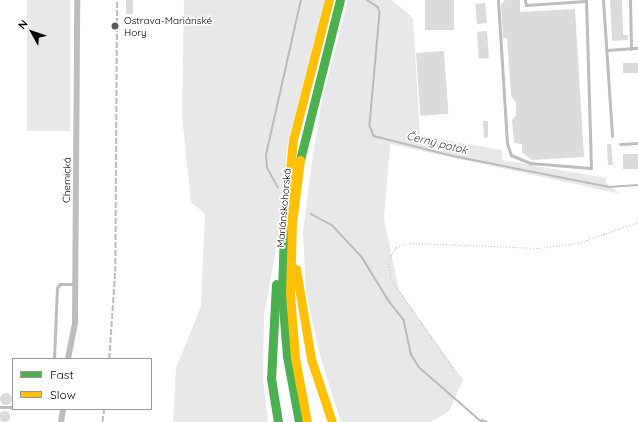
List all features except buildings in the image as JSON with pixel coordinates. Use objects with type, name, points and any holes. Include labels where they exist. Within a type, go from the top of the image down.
[{"type":"main road","name":"Mariánskohorská","points":[[299,422],[287,356],[282,294],[282,243],[293,140],[330,0]]},
{"type":"main road","name":"Mariánskohorská","points":[[307,422],[294,344],[290,294],[292,223],[302,143],[340,0]]},
{"type":"main road","points":[[292,223],[302,324],[332,422]]},
{"type":"main road","points":[[278,422],[272,391],[271,358],[282,243]]},
{"type":"street","name":"Chemická","points":[[68,358],[74,322],[75,284],[77,0]]},
{"type":"street","points":[[61,422],[63,410]]},
{"type":"lane","points":[[498,0],[507,143],[511,155],[530,163],[591,168],[586,0],[526,5],[525,0]]},
{"type":"lane","points":[[603,0],[612,136]]},
{"type":"lane","points":[[630,0],[631,49]]},
{"type":"lane","points":[[606,50],[638,48]]},
{"type":"lane","points":[[620,144],[638,143]]},
{"type":"lane","points":[[54,358],[57,288],[60,284],[75,284]]},
{"type":"lane","points":[[0,407],[12,407]]},
{"type":"path","points":[[454,370],[391,280],[388,261],[396,247],[410,243],[538,248],[578,243],[638,222]]},
{"type":"shaded area","points":[[27,0],[70,0],[70,131],[27,131]]},
{"type":"shaded area","points":[[184,0],[325,0],[288,142],[277,244],[264,316],[263,380],[268,422],[173,422],[176,368],[201,306],[205,214],[191,202],[182,116]]},
{"type":"shaded area","points":[[348,0],[392,0],[413,18],[420,136],[502,150],[502,160],[606,178],[606,183],[621,194],[390,144],[384,219],[399,290],[463,380],[449,411],[431,422],[341,422],[320,356],[306,292],[303,233],[309,183],[321,104]]},
{"type":"waterway","points":[[278,188],[267,168],[266,155],[301,0]]},
{"type":"waterway","name":"Černý potok","points":[[367,0],[378,7],[380,13],[370,126],[374,136],[453,156],[609,187],[638,185]]},
{"type":"waterway","points":[[311,214],[332,225],[362,257],[389,301],[404,320],[411,354],[419,367],[482,422]]},
{"type":"waterway","points":[[482,420],[487,422]]},
{"type":"railway","points":[[109,358],[115,272],[117,0]]},
{"type":"railway","points":[[102,422],[104,410]]},
{"type":"traffic: fast","points":[[300,160],[340,0]]},
{"type":"traffic: fast","points":[[284,227],[282,294],[287,356],[299,422]]},
{"type":"traffic: fast","points":[[276,284],[271,378],[278,422]]},
{"type":"traffic: slow","points":[[284,227],[293,140],[329,0]]},
{"type":"traffic: slow","points":[[300,160],[292,223],[290,294],[295,358],[307,422]]},
{"type":"traffic: slow","points":[[296,269],[311,359],[332,422]]},
{"type":"place","name":"Ostrava-Mariánské Hory","points":[[115,26]]}]
